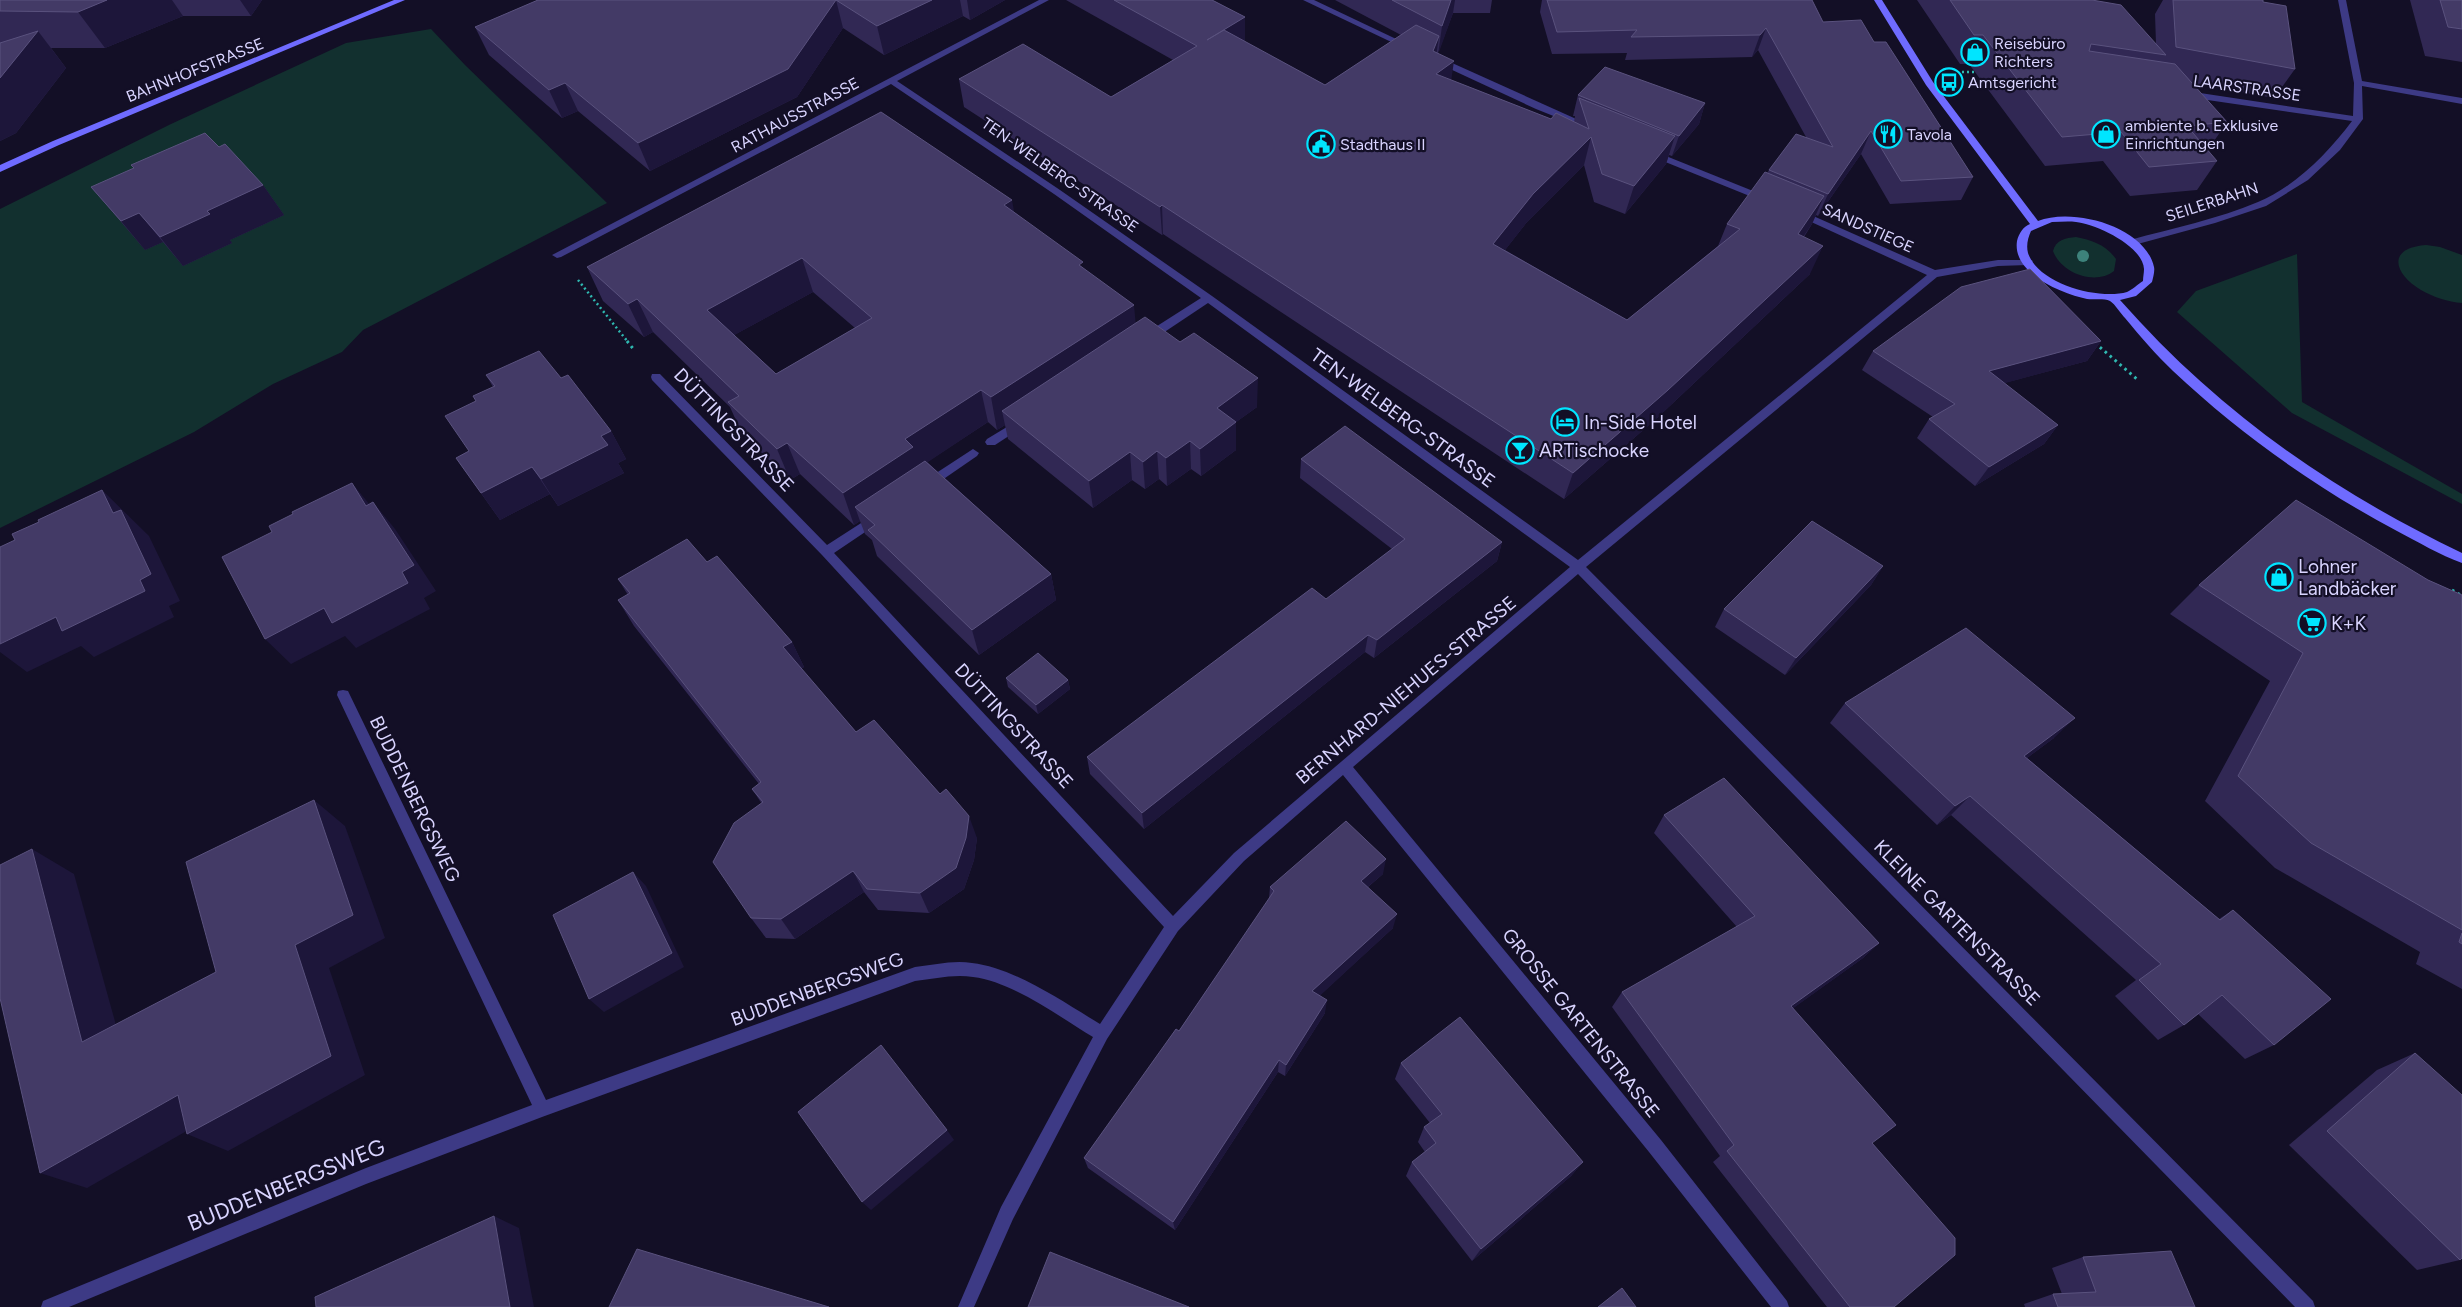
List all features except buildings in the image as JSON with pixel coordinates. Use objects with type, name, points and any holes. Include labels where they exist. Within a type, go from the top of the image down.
[{"type":"street","name":"BAHNHOFSTRASSE","points":[[0,169],[56,143],[401,0]]},
{"type":"street","name":"RATHAUSSTRASSE","points":[[557,254],[1045,0]]},
{"type":"street","points":[[1307,0],[1539,107],[1601,132]]},
{"type":"street","points":[[1878,0],[1923,73],[2035,224]]},
{"type":"street","points":[[2342,0],[2358,83],[2358,119]]},
{"type":"street","name":"TEN-WELBERG-STRASSE","points":[[892,81],[1057,192],[1208,298],[1578,567]]},
{"type":"street","points":[[2358,83],[2462,101]]},
{"type":"street","name":"LAARSTRASSE","points":[[2174,92],[2358,119]]},
{"type":"street","name":"SEILERBAHN","points":[[2134,242],[2212,221],[2263,204],[2305,178],[2337,148],[2358,119]]},
{"type":"street","points":[[1645,150],[1771,202]]},
{"type":"street","name":"SANDSTIEGE","points":[[1790,209],[1934,274]]},
{"type":"street","points":[[2076,218],[2107,226],[2134,242],[2146,257],[2150,272],[2145,284],[2132,294],[2113,298],[2085,295],[2058,286],[2040,275],[2028,262],[2021,244],[2027,229],[2035,224],[2047,219],[2076,218]]},
{"type":"street","name":"BERNHARD-NIEHUES-STRASSE","points":[[966,1307],[1007,1213],[1102,1034],[1173,926],[1239,857],[1578,567],[1934,274],[1998,263],[2028,262]]},
{"type":"street","points":[[1141,342],[1208,298]]},
{"type":"street","points":[[2113,298],[2175,366],[2251,430],[2305,470],[2414,536],[2462,558]]},
{"type":"street","name":"DÜTTINGSTRASSE","points":[[656,377],[826,552],[1173,926]]},
{"type":"street","points":[[991,442],[1033,414]]},
{"type":"street","points":[[916,492],[973,453]]},
{"type":"street","points":[[826,552],[884,514]]},
{"type":"street","name":"KLEINE GARTENSTRASSE","points":[[1578,567],[2307,1307]]},
{"type":"street","name":"BUDDENBERGSWEG","points":[[343,694],[542,1109]]},
{"type":"street","name":"GROSSE GARTENSTRASSE","points":[[1345,768],[1656,1146],[1781,1307]]},
{"type":"street","name":"BUDDENBERGSWEG","points":[[49,1307],[366,1176],[542,1109],[915,974],[978,970],[1004,979],[1102,1034]]},
{"type":"path","points":[[1923,73],[1987,72]]},
{"type":"path","points":[[557,254],[656,377]]},
{"type":"green space","points":[[431,29],[465,65],[607,203],[363,330],[342,352],[273,384],[194,432],[0,528],[0,209],[171,124],[346,43]]},
{"type":"green space","points":[[2076,237],[2093,242],[2108,250],[2116,259],[2114,271],[2098,277],[2088,277],[2079,275],[2063,266],[2053,251],[2054,247],[2062,240]]},
{"type":"green space","points":[[2426,245],[2440,247],[2462,255],[2462,303],[2426,293],[2412,284],[2400,270],[2398,263],[2400,256],[2405,251],[2413,247]]},
{"type":"green space","points":[[2297,254],[2302,402],[2462,494],[2462,504],[2292,413],[2177,312],[2196,291]]},
{"type":"place","name":"Reisebüro Richters","points":[[1975,52]]},
{"type":"place","name":"Amtsgericht","points":[[1949,82]]},
{"type":"place","name":"Tavola","points":[[1888,134]]},
{"type":"place","name":"ambiente b. Exklusive Einrichtungen","points":[[2106,134]]},
{"type":"place","name":"Stadthaus II","points":[[1321,144]]},
{"type":"place","name":"In-Side Hotel","points":[[1565,422]]},
{"type":"place","name":"ARTischocke","points":[[1520,450]]},
{"type":"place","name":"Lohner Landbäcker","points":[[2279,577]]},
{"type":"place","name":"K+K","points":[[2312,623]]}]
